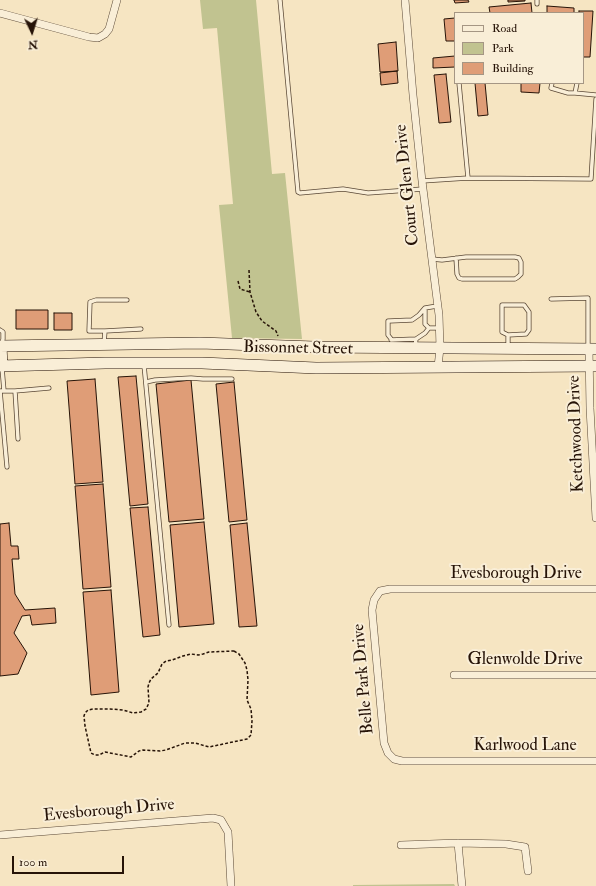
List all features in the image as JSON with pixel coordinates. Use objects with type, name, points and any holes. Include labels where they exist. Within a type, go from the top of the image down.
[{"type":"main road","name":"Bissonnet Street","points":[[0,346],[200,343],[314,347],[416,344],[440,348],[591,349]]},
{"type":"main road","points":[[0,346],[1,366]]},
{"type":"main road","name":"Bissonnet Street","points":[[1,366],[105,363],[202,363],[316,368],[593,366]]},
{"type":"street","points":[[0,13],[88,37],[98,38],[105,34],[109,29],[116,0]]},
{"type":"street","name":"Court Glen Drive","points":[[406,0],[413,94],[439,328],[440,348],[438,367]]},
{"type":"street","name":"Ketchwood Drive","points":[[591,349],[593,366],[590,408],[596,518]]},
{"type":"street","name":"Belle Park Drive","points":[[436,589],[390,589],[380,591],[374,600],[372,610],[384,743],[388,753],[394,759],[402,761],[454,761]]},
{"type":"street","name":"Evesborough Drive","points":[[436,589],[596,589]]},
{"type":"street","name":"Glenwolde Drive","points":[[454,675],[596,675]]},
{"type":"street","name":"Karlwood Lane","points":[[454,761],[596,761]]},
{"type":"street","name":"Evesborough Drive","points":[[0,835],[214,818],[221,820],[228,832],[231,886]]},
{"type":"street","points":[[458,843],[462,886]]},
{"type":"street","points":[[401,845],[458,843],[506,844],[524,847],[528,871]]},
{"type":"lane","points":[[280,0],[298,192],[300,194],[343,189],[368,194],[423,189]]},
{"type":"lane","points":[[458,84],[468,178]]},
{"type":"lane","points":[[552,84],[551,88],[568,93],[596,95]]},
{"type":"lane","points":[[575,93],[577,84]]},
{"type":"lane","points":[[422,181],[468,178],[591,179],[596,99]]},
{"type":"lane","points":[[432,260],[466,257],[515,257],[519,258],[521,262],[522,274],[515,279],[462,279],[459,278],[457,274],[456,258]]},
{"type":"lane","points":[[551,299],[588,298],[591,349]]},
{"type":"lane","points":[[127,300],[96,300],[90,302],[89,331],[141,330]]},
{"type":"lane","points":[[502,305],[524,305],[528,312],[529,330],[526,334],[508,335],[502,332],[502,305]]},
{"type":"lane","points":[[391,344],[388,335],[388,321],[412,320],[425,308],[437,306]]},
{"type":"lane","points":[[425,308],[425,324],[429,328],[439,328]]},
{"type":"lane","points":[[416,344],[429,328]]},
{"type":"lane","points":[[0,330],[3,332],[3,339],[0,346]]},
{"type":"lane","points":[[104,331],[104,344]]},
{"type":"lane","points":[[508,335],[508,349]]},
{"type":"lane","points":[[144,363],[169,625]]},
{"type":"lane","points":[[1,366],[1,391],[6,467]]},
{"type":"lane","points":[[146,382],[191,378],[232,379]]},
{"type":"lane","points":[[1,391],[49,388]]},
{"type":"lane","points":[[15,391],[18,439]]},
{"type":"path","points":[[249,270],[250,292],[256,312],[262,321],[276,331],[278,346]]},
{"type":"path","points":[[238,281],[240,289],[250,292]]},
{"type":"path","points":[[234,651],[239,654],[245,663],[248,680],[247,700],[251,709],[252,728],[251,735],[247,739],[209,746],[195,743],[185,743],[166,750],[139,751],[131,757],[105,752],[99,755],[91,753],[85,726],[85,712],[93,709],[110,709],[141,712],[149,703],[149,683],[158,673],[162,664],[166,661],[191,654],[198,655],[209,652],[234,651]]},
{"type":"green space","points":[[200,0],[256,0],[272,174],[285,173],[302,339],[232,338],[219,205],[233,204],[217,28],[203,29]]},
{"type":"green space","points":[[454,884],[455,886],[353,886],[353,885]]},
{"type":"building","points":[[454,0],[468,0],[469,2],[455,3]]},
{"type":"building","points":[[508,0],[525,0],[525,1],[508,2]]},
{"type":"building","points":[[531,3],[532,12],[490,12],[489,7]]},
{"type":"building","points":[[547,6],[574,8],[574,12],[547,12]]},
{"type":"building","points":[[593,11],[590,57],[584,57],[584,12],[579,12]]},
{"type":"building","points":[[454,18],[454,41],[446,41],[444,19]]},
{"type":"building","points":[[396,42],[398,71],[380,72],[378,44]]},
{"type":"building","points":[[454,56],[454,67],[433,68],[433,58]]},
{"type":"building","points":[[397,71],[398,83],[381,85],[380,73]]},
{"type":"building","points":[[446,74],[451,122],[439,123],[434,75]]},
{"type":"building","points":[[475,84],[485,84],[488,115],[478,116]]},
{"type":"building","points":[[521,84],[540,84],[539,93],[521,92]]},
{"type":"building","points":[[16,310],[48,310],[48,329],[16,329]]},
{"type":"building","points":[[54,313],[72,313],[72,330],[54,330]]},
{"type":"building","points":[[136,376],[148,504],[130,506],[118,377]]},
{"type":"building","points":[[95,379],[103,482],[75,484],[67,381]]},
{"type":"building","points":[[191,380],[204,519],[169,522],[156,384]]},
{"type":"building","points":[[234,382],[247,520],[229,522],[216,384]]},
{"type":"building","points":[[103,484],[111,587],[83,589],[75,486]]},
{"type":"building","points":[[148,507],[160,635],[143,637],[130,508]]},
{"type":"building","points":[[204,522],[214,624],[179,627],[170,525]]},
{"type":"building","points":[[9,523],[11,546],[18,546],[19,559],[12,559],[15,594],[25,610],[55,608],[56,623],[32,625],[30,615],[22,616],[14,633],[27,653],[18,674],[0,676],[0,524]]},
{"type":"building","points":[[247,523],[257,626],[239,627],[230,525]]},
{"type":"building","points":[[111,590],[119,692],[91,695],[83,592]]}]
